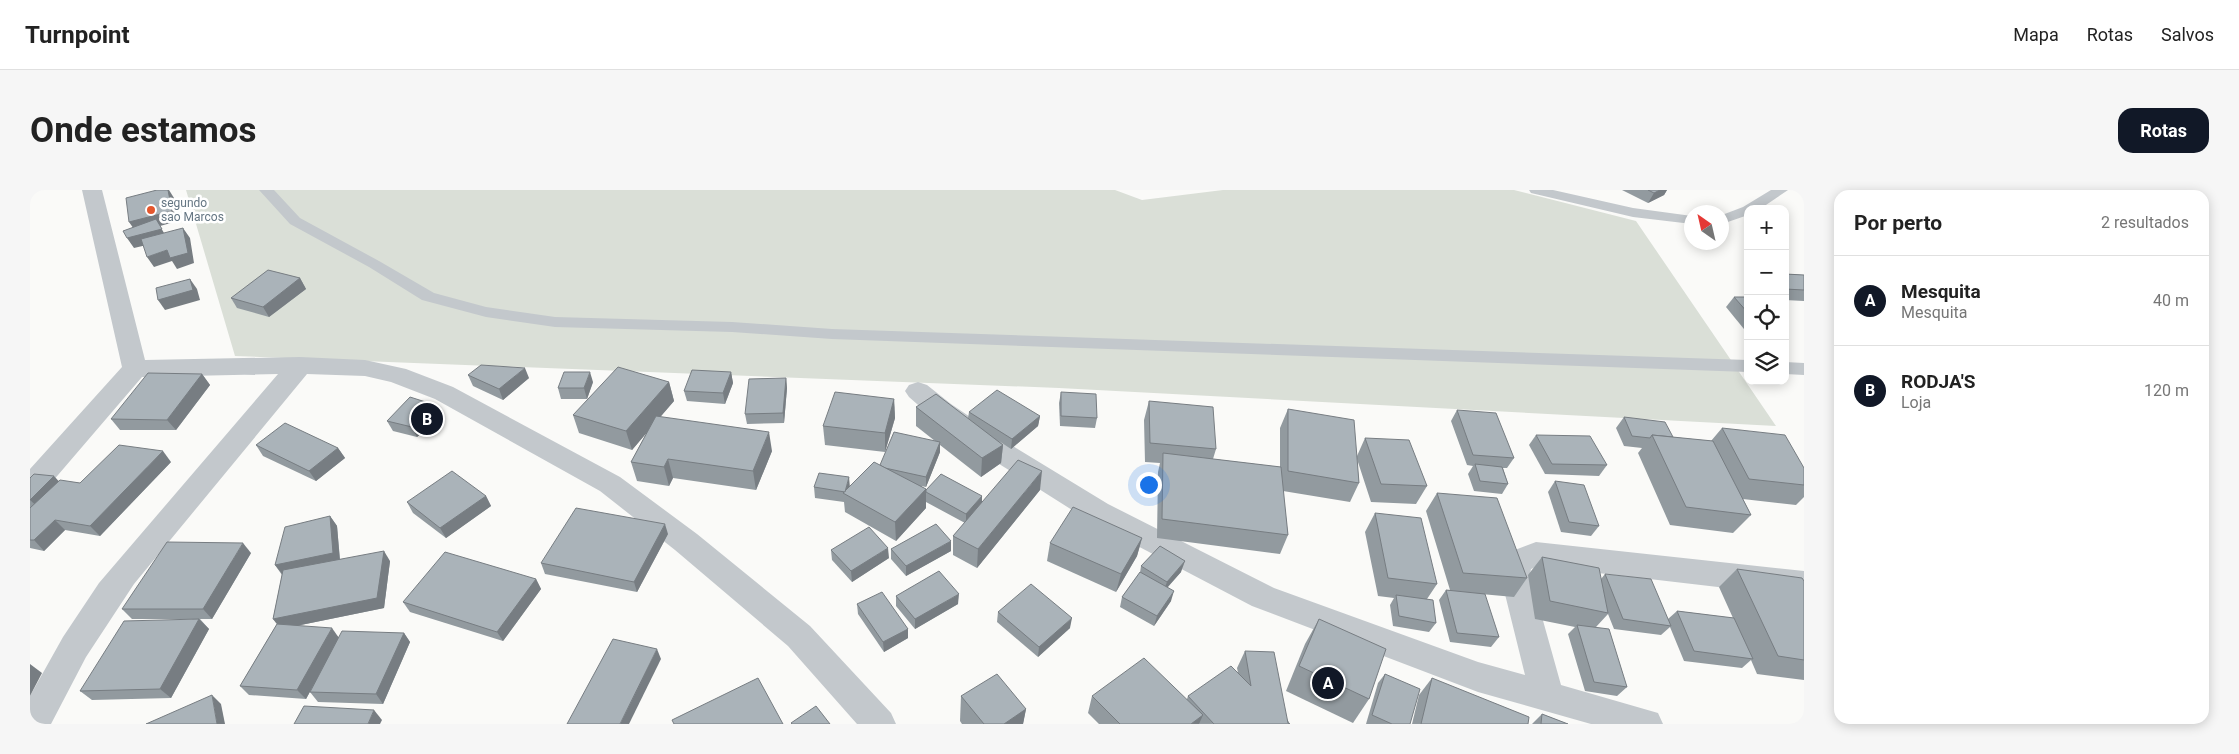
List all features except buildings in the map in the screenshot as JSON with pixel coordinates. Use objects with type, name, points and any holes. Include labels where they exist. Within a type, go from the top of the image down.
[{"type":"street","points":[[92,190],[135,369]]},
{"type":"street","points":[[34,724],[97,611],[123,575],[300,365]]},
{"type":"street","points":[[30,488],[135,369],[300,365],[365,368],[397,375],[444,393],[610,484],[686,542],[798,636],[879,724]]},
{"type":"street","points":[[918,391],[942,411],[1006,455],[1098,512],[1264,597],[1478,677],[1646,724]]},
{"type":"street","points":[[1547,696],[1515,574],[1518,562],[1536,554],[1804,584]]},
{"type":"lane","points":[[266,190],[295,221],[374,264],[428,297],[486,312],[555,322],[732,327],[852,335],[1744,366]]},
{"type":"lane","points":[[1536,190],[1631,211],[1684,219]]},
{"type":"lane","points":[[1755,205],[1781,190]]},
{"type":"lane","points":[[1729,217],[1744,211]]},
{"type":"lane","points":[[1789,368],[1804,368]]},
{"type":"shaded area","points":[[186,190],[1115,190],[1142,200],[1223,190],[1514,190],[1636,221],[1744,379],[1744,385],[1748,385],[1776,426],[1059,388],[235,356]]},
{"type":"place","name":"segundo sao Marcos","points":[[151,210]]},
{"type":"place","name":"RODJA'S","points":[[427,419]]},
{"type":"place","name":"Mesquita","points":[[1328,683]]}]
